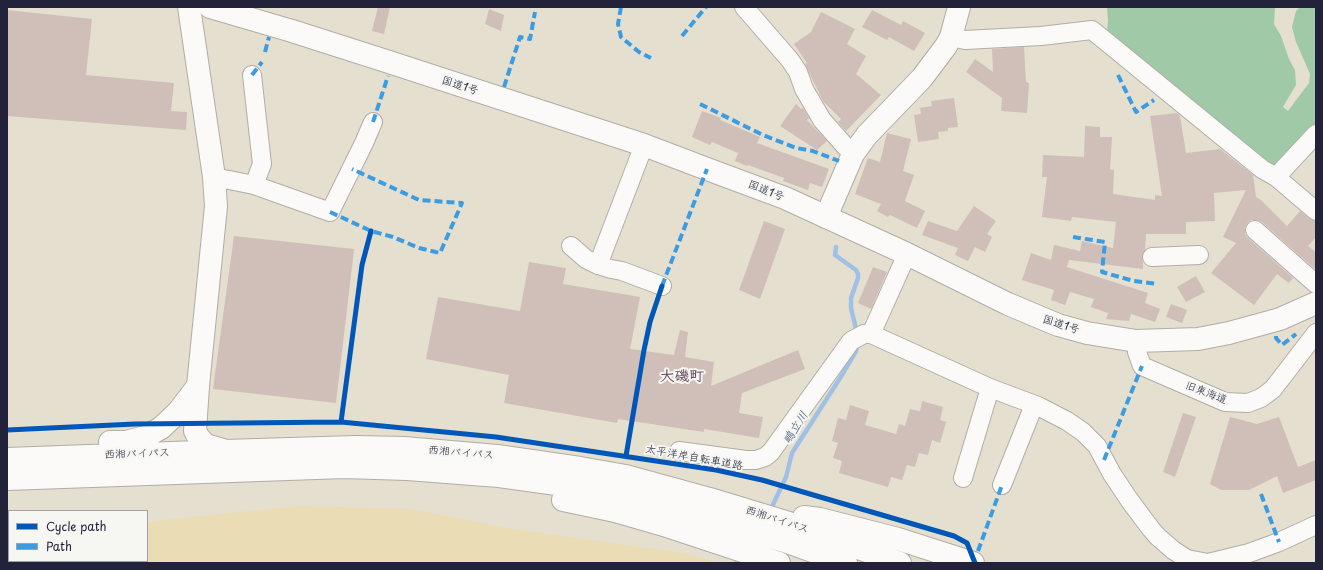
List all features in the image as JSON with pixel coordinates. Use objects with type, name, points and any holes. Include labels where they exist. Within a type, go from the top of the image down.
[{"type":"main road","points":[[189,7],[214,177],[216,206],[195,431],[206,445],[225,451]]},
{"type":"main road","name":"国道1号","points":[[210,7],[292,31],[644,145],[785,198],[907,254],[1008,304],[1058,325],[1087,333],[1136,341],[1198,339],[1280,320],[1316,303]]},
{"type":"main road","points":[[826,217],[853,154],[866,135],[922,78],[946,46],[951,37],[959,7]]},
{"type":"main road","points":[[7,447],[126,442],[145,437],[161,428],[173,417],[198,386]]},
{"type":"main road","name":"西湘バイパス","points":[[7,459],[355,447],[404,448],[497,456],[618,475],[671,508],[784,541],[846,563]]},
{"type":"main road","name":"西湘バイパス","points":[[7,479],[200,472],[315,480],[406,481],[488,489],[591,506],[743,508],[900,563]]},
{"type":"main road","points":[[671,508],[778,563]]},
{"type":"main road","points":[[743,508],[820,519],[898,539],[973,563]]},
{"type":"street","points":[[744,7],[798,72],[804,89],[822,120],[853,154]]},
{"type":"street","points":[[951,37],[973,40],[1041,36],[1092,30],[1262,169],[1276,177],[1316,210]]},
{"type":"street","points":[[252,75],[262,164],[254,185]]},
{"type":"street","points":[[214,177],[254,185],[330,212],[373,122]]},
{"type":"street","points":[[1276,177],[1316,134]]},
{"type":"street","points":[[598,265],[644,145]]},
{"type":"street","points":[[1255,230],[1316,284]]},
{"type":"street","points":[[571,246],[586,259],[598,265],[622,271],[662,286]]},
{"type":"street","points":[[872,334],[907,254]]},
{"type":"street","points":[[1152,257],[1199,255]]},
{"type":"street","name":"旧東海道","points":[[1136,341],[1137,352],[1142,366],[1225,402],[1248,403],[1261,398],[1273,389],[1316,333]]},
{"type":"street","points":[[679,451],[746,460],[756,460],[765,457],[771,452],[851,341],[864,334],[872,334],[990,388],[1050,412],[1083,432],[1097,446],[1112,474],[1151,529],[1173,550],[1187,560],[1208,563],[1224,560],[1262,548],[1316,525]]},
{"type":"street","points":[[963,478],[990,388]]},
{"type":"street","points":[[1002,485],[1034,405]]},
{"type":"green space","points":[[1107,7],[1275,7],[1274,24],[1281,36],[1289,59],[1295,70],[1296,85],[1283,107],[1288,111],[1309,83],[1310,74],[1296,42],[1292,27],[1296,11],[1300,7],[1316,7],[1316,138],[1276,177],[1106,41],[1108,21]]},
{"type":"sand","points":[[296,506],[410,509],[513,529],[684,553],[720,563],[7,563],[7,532],[8,562],[148,562],[148,522]]},
{"type":"building","points":[[378,7],[390,7],[384,34],[372,31]]},
{"type":"building","points":[[489,9],[504,15],[501,31],[485,24]]},
{"type":"building","points":[[7,10],[92,19],[86,75],[174,83],[171,111],[187,112],[186,130],[7,116]]},
{"type":"building","points":[[872,10],[901,25],[903,21],[925,33],[914,51],[889,37],[887,40],[862,27]]},
{"type":"building","points":[[821,12],[855,29],[847,44],[866,56],[856,74],[881,95],[846,131],[838,122],[841,119],[823,101],[805,64],[807,63],[794,44],[811,32]]},
{"type":"building","points":[[1024,47],[1026,82],[1029,83],[1027,113],[1001,111],[1002,98],[966,72],[975,59],[993,72],[992,49]]},
{"type":"building","points":[[954,98],[958,127],[948,128],[948,131],[938,132],[939,139],[918,142],[914,115],[921,114],[920,108],[932,106],[931,101]]},
{"type":"building","points":[[796,104],[801,109],[803,108],[809,118],[807,120],[827,141],[817,150],[780,126]]},
{"type":"building","points":[[702,111],[721,118],[720,120],[760,137],[757,143],[829,169],[822,187],[810,183],[808,190],[783,181],[784,178],[735,161],[738,153],[712,142],[710,145],[692,137]]},
{"type":"building","points":[[1177,113],[1180,116],[1186,153],[1220,149],[1253,175],[1256,197],[1261,200],[1287,226],[1300,211],[1310,219],[1316,221],[1316,237],[1308,246],[1316,252],[1316,270],[1262,222],[1251,220],[1247,223],[1245,234],[1293,278],[1289,283],[1277,274],[1254,305],[1211,273],[1236,243],[1223,237],[1246,190],[1214,193],[1215,221],[1186,222],[1186,234],[1146,234],[1145,250],[1142,257],[1143,269],[1069,260],[1067,267],[1148,293],[1145,303],[1160,309],[1155,322],[1131,314],[1129,321],[1106,319],[1108,313],[1091,307],[1094,299],[1070,292],[1065,305],[1051,300],[1054,290],[1022,280],[1031,253],[1051,260],[1054,245],[1080,251],[1082,241],[1113,248],[1116,222],[1072,217],[1071,221],[1042,217],[1047,177],[1042,177],[1043,155],[1084,157],[1085,126],[1100,127],[1100,137],[1112,137],[1110,169],[1114,170],[1113,194],[1155,200],[1155,195],[1162,196],[1150,116]]},
{"type":"building","points":[[887,133],[911,139],[903,171],[914,175],[905,201],[925,211],[917,228],[890,215],[888,217],[877,211],[881,204],[855,194],[868,158],[880,162]]},
{"type":"building","points":[[974,206],[996,221],[987,234],[992,237],[985,252],[975,247],[968,261],[955,255],[958,248],[922,235],[928,221],[957,231]]},
{"type":"building","points":[[764,221],[785,229],[760,299],[739,290]]},
{"type":"building","points":[[234,236],[354,249],[336,403],[213,389]]},
{"type":"building","points":[[529,262],[566,268],[563,284],[640,297],[630,349],[674,355],[680,330],[688,332],[685,357],[714,362],[711,386],[798,350],[805,369],[742,393],[739,413],[763,417],[759,438],[704,429],[704,432],[618,419],[617,423],[504,403],[509,375],[426,359],[438,297],[520,311]]},
{"type":"building","points":[[873,267],[887,272],[871,309],[858,303]]},
{"type":"building","points":[[1196,276],[1205,292],[1186,302],[1177,287]]},
{"type":"building","points":[[1171,304],[1187,310],[1182,323],[1166,317]]},
{"type":"building","points":[[922,401],[943,407],[940,420],[946,422],[940,443],[932,440],[928,455],[919,453],[915,467],[907,465],[902,480],[891,477],[888,487],[839,473],[842,461],[833,458],[838,443],[832,441],[838,418],[846,420],[850,405],[869,411],[865,425],[896,434],[899,424],[905,426],[910,409],[920,411]]},
{"type":"building","points":[[1183,413],[1196,417],[1175,477],[1163,472]]},
{"type":"building","points":[[1230,417],[1257,424],[1279,417],[1298,467],[1316,460],[1316,480],[1283,493],[1277,476],[1249,490],[1221,490],[1210,484]]},
{"type":"waterway","points":[[836,247],[835,255],[856,270],[858,274],[851,298],[851,308],[856,329]]},
{"type":"waterway","name":"鴫立川","points":[[770,511],[786,477],[792,453],[842,375],[856,351],[858,344]]},
{"type":"waterway","name":"鴫立川","points":[[736,563],[747,561]]},
{"type":"marked path","points":[[621,7],[618,24],[621,37],[639,52],[651,58]]},
{"type":"marked path","points":[[682,36],[706,7]]},
{"type":"marked path","points":[[504,87],[520,37],[530,39],[535,12]]},
{"type":"marked path","points":[[265,52],[269,37]]},
{"type":"marked path","points":[[252,75],[262,62]]},
{"type":"marked path","points":[[1118,75],[1136,112],[1154,100]]},
{"type":"marked path","points":[[373,122],[388,76]]},
{"type":"marked path","points":[[700,104],[763,135],[796,148],[813,151],[839,161]]},
{"type":"marked path","points":[[330,212],[371,231],[393,237],[419,248],[440,253],[462,203],[419,200],[352,169]]},
{"type":"marked path","points":[[662,286],[707,169]]},
{"type":"marked path","points":[[1073,237],[1105,242],[1102,272],[1134,281],[1158,284]]},
{"type":"marked path","points":[[1276,336],[1282,345],[1296,334]]},
{"type":"marked path","points":[[1104,460],[1142,366]]},
{"type":"marked path","points":[[978,551],[1002,485]]},
{"type":"marked path","points":[[1261,494],[1279,542]]},
{"type":"cycle path","points":[[341,422],[362,265],[371,231]]},
{"type":"cycle path","points":[[626,456],[644,350],[650,322],[662,286]]},
{"type":"cycle path","name":"太平洋岸自転車道路","points":[[7,430],[135,424],[341,422],[496,437],[716,470],[762,480],[954,536],[967,543],[975,563]]},
{"type":"district","name":"大磯町","points":[[682,377]]}]
